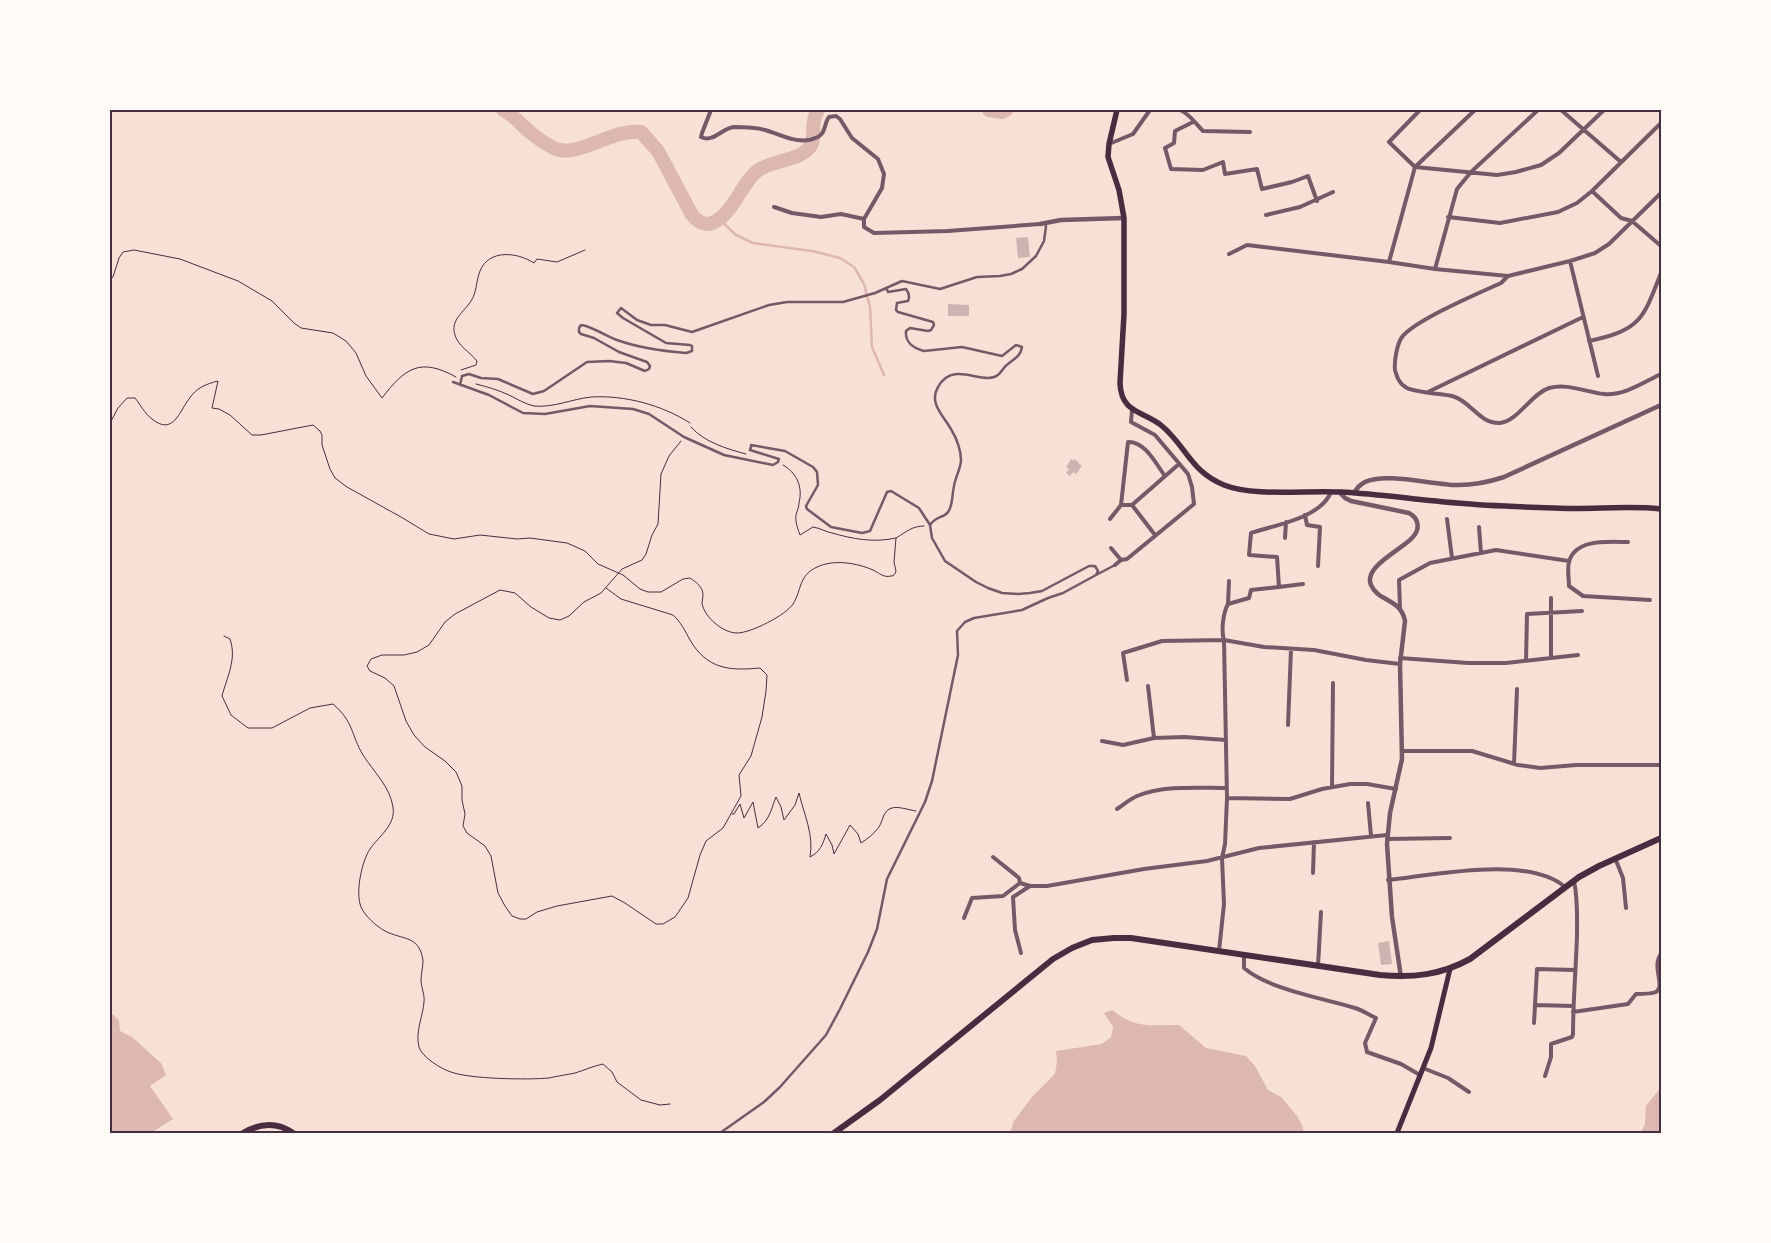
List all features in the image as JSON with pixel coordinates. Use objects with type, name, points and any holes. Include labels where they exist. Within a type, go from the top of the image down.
[{"type":"highway","points":[[834,1133],[880,1100],[1045,965],[1072,948],[1099,939],[1121,938],[1401,977],[1426,975],[1450,969],[1470,959],[1565,887],[1594,868],[1661,838]]},
{"type":"highway","points":[[243,1133],[257,1126],[265,1125],[281,1127],[294,1133]]},
{"type":"main road","points":[[1117,110],[1108,144],[1108,161],[1119,190],[1124,218],[1124,314],[1120,387],[1124,399],[1132,410],[1164,428],[1200,470],[1211,479],[1225,486],[1252,491],[1339,492],[1460,503],[1556,508],[1634,507],[1661,509]]},
{"type":"main road","points":[[1397,1133],[1433,1040],[1450,969]]},
{"type":"street","points":[[710,110],[701,137],[704,139],[712,138],[730,127],[756,128],[789,139],[806,140],[817,138],[824,132],[826,120],[829,117],[836,116],[852,138],[878,159],[884,174],[884,181],[864,219],[864,227],[874,232],[948,231],[1044,224],[1080,218],[1124,218]]},
{"type":"street","points":[[1108,144],[1133,134],[1150,110]]},
{"type":"street","points":[[1180,110],[1190,115],[1193,122],[1203,131],[1250,132]]},
{"type":"street","points":[[1420,110],[1389,142],[1416,167],[1497,175],[1541,165],[1559,153],[1604,110]]},
{"type":"street","points":[[1388,262],[1416,167],[1475,110]]},
{"type":"street","points":[[1435,269],[1457,188],[1471,172],[1538,110]]},
{"type":"street","points":[[1561,110],[1622,162]]},
{"type":"street","points":[[1193,122],[1175,131],[1174,143],[1165,148],[1171,169],[1203,170],[1223,162],[1225,174],[1257,169],[1262,189],[1308,176],[1317,201]]},
{"type":"street","points":[[1448,217],[1500,223],[1558,212],[1577,203],[1592,191],[1661,123]]},
{"type":"street","points":[[1592,191],[1621,218],[1632,221],[1661,246]]},
{"type":"street","points":[[1266,215],[1300,207],[1334,192]]},
{"type":"street","points":[[1229,254],[1247,246],[1508,276],[1595,253],[1609,244],[1661,193]]},
{"type":"street","points":[[774,207],[792,213],[821,217],[841,214],[864,219]]},
{"type":"street","points":[[460,385],[461,379],[465,374],[498,379],[533,394],[539,393],[556,383],[587,362],[609,361],[631,364],[645,371],[649,368],[650,366],[647,362],[619,352],[594,338],[581,334],[579,328],[582,325],[586,325],[598,333],[617,340],[661,351],[689,353],[693,349],[690,344],[666,343],[618,315],[618,310],[621,308],[637,320],[652,325],[666,325],[692,332],[769,305],[802,302],[843,302],[875,293],[902,281],[940,289],[977,277],[1000,276],[1016,272],[1028,264],[1040,251],[1044,241],[1044,224]]},
{"type":"street","points":[[1570,261],[1598,376]]},
{"type":"street","points":[[1589,341],[1623,332],[1636,323],[1647,308],[1661,273]]},
{"type":"street","points":[[1508,276],[1501,283],[1429,318],[1409,330],[1401,338],[1394,363],[1397,379],[1407,388],[1454,396],[1466,403],[1484,420],[1500,423],[1510,419],[1548,388],[1566,386],[1613,394],[1661,374]]},
{"type":"street","points":[[886,288],[888,292],[902,289],[908,292],[910,299],[896,305],[898,312],[933,322],[932,330],[910,328],[906,330],[909,344],[924,352],[968,347],[1002,356],[1016,345],[1022,347],[1019,355],[1007,364],[996,377],[989,378],[965,374],[952,376],[941,382],[935,394],[936,406],[953,432],[961,462],[956,476],[950,510],[945,515],[936,518],[930,526]]},
{"type":"street","points":[[1428,392],[1583,317]]},
{"type":"street","points":[[453,382],[489,395],[523,413],[545,414],[590,406],[633,409],[649,414],[684,437],[724,455],[773,465],[779,460],[750,450],[751,445],[785,451],[813,467],[817,472],[817,490],[807,501],[807,509],[828,525],[862,533],[870,531],[887,492],[891,492],[917,506],[930,526],[932,538],[945,561],[976,582],[1002,593],[1018,594],[1042,590],[1089,566],[1096,566],[1097,574]]},
{"type":"street","points":[[1354,493],[1358,486],[1375,480],[1402,480],[1457,485],[1481,483],[1504,477],[1661,405]]},
{"type":"street","points":[[720,1133],[764,1102],[826,1035],[868,952],[874,937],[887,879],[921,812],[932,780],[958,655],[957,638],[960,626],[974,618],[1022,610],[1063,593],[1121,560],[1127,559],[1194,504],[1188,474],[1155,435],[1131,422],[1132,410]]},
{"type":"street","points":[[1110,519],[1121,506],[1128,442],[1134,442],[1144,448],[1165,476]]},
{"type":"street","points":[[1121,506],[1132,506],[1178,464]]},
{"type":"street","points":[[1279,587],[1278,557],[1249,556],[1251,533],[1306,515],[1328,500],[1331,492]]},
{"type":"street","points":[[1339,492],[1351,501],[1404,511],[1416,518],[1418,526],[1414,536],[1400,549],[1374,567],[1370,576],[1370,582],[1374,591],[1400,608]]},
{"type":"street","points":[[1132,506],[1155,535]]},
{"type":"street","points":[[1306,515],[1307,525],[1320,527],[1318,566]]},
{"type":"street","points":[[1447,519],[1452,558]]},
{"type":"street","points":[[1285,538],[1286,522]]},
{"type":"street","points":[[834,534],[835,527]]},
{"type":"street","points":[[1479,527],[1481,553]]},
{"type":"street","points":[[1628,542],[1586,544],[1576,549],[1569,561],[1569,586],[1583,596],[1650,600]]},
{"type":"street","points":[[1111,548],[1121,560]]},
{"type":"street","points":[[1401,977],[1388,880],[1387,837],[1390,813],[1402,765],[1400,658],[1405,622],[1400,608],[1399,580],[1430,563],[1496,550],[1569,561]]},
{"type":"street","points":[[1219,951],[1224,904],[1222,858],[1225,844],[1227,798],[1224,640],[1222,635],[1225,609],[1228,604],[1229,581]]},
{"type":"street","points":[[1228,604],[1249,598],[1251,590],[1304,584]]},
{"type":"street","points":[[1551,598],[1552,658]]},
{"type":"street","points":[[1526,661],[1527,614],[1582,610]]},
{"type":"street","points":[[1127,680],[1123,653],[1162,641],[1224,640],[1291,650],[1314,650],[1366,660],[1400,664]]},
{"type":"street","points":[[1288,725],[1291,650]]},
{"type":"street","points":[[1400,658],[1468,663],[1526,661],[1578,655]]},
{"type":"street","points":[[1332,787],[1333,683]]},
{"type":"street","points":[[1148,686],[1154,738]]},
{"type":"street","points":[[1514,764],[1517,689]]},
{"type":"street","points":[[1102,741],[1123,745],[1154,738],[1184,737],[1226,740]]},
{"type":"street","points":[[1402,751],[1472,751],[1514,764],[1540,768],[1661,765]]},
{"type":"street","points":[[1227,798],[1290,799],[1350,784],[1368,784],[1396,789]]},
{"type":"street","points":[[1117,809],[1136,796],[1159,790],[1227,788]]},
{"type":"street","points":[[1368,802],[1371,836]]},
{"type":"street","points":[[1020,883],[1030,886],[1047,886],[1222,858],[1259,848],[1371,836],[1450,838]]},
{"type":"street","points":[[1314,842],[1314,873]]},
{"type":"street","points":[[993,857],[1019,878],[1020,883]]},
{"type":"street","points":[[1615,858],[1623,878],[1626,908]]},
{"type":"street","points":[[1388,880],[1456,872],[1512,870],[1531,872],[1560,882],[1565,887]]},
{"type":"street","points":[[1545,1076],[1551,1044],[1572,1037],[1577,912],[1577,892],[1574,881]]},
{"type":"street","points":[[964,918],[972,898],[1003,896],[1020,883]]},
{"type":"street","points":[[1021,952],[1015,930],[1013,897],[1030,886]]},
{"type":"street","points":[[1318,966],[1321,912]]},
{"type":"street","points":[[1573,1012],[1628,1004],[1636,994],[1655,992],[1660,984],[1656,966],[1661,954]]},
{"type":"street","points":[[1244,955],[1244,968],[1254,976],[1293,991],[1358,1009],[1376,1018],[1365,1043],[1367,1052],[1401,1064],[1420,1075]]},
{"type":"street","points":[[1534,1023],[1537,969],[1575,970]]},
{"type":"street","points":[[1535,1005],[1573,1006]]},
{"type":"street","points":[[1423,1068],[1448,1078],[1469,1092]]},
{"type":"street","points":[[1400,1126],[1401,1133]]},
{"type":"path","points":[[110,280],[113,277],[118,258],[123,252],[134,250],[180,259],[238,281],[272,301],[294,324],[301,328],[332,333],[346,341],[356,353],[366,376],[382,398],[406,372],[421,366],[442,369],[456,377]]},
{"type":"path","points":[[462,370],[476,365],[477,362],[461,345],[455,335],[454,325],[457,317],[472,300],[480,273],[487,261],[497,256],[515,254],[525,257],[534,263],[537,260],[557,262],[584,250]]},
{"type":"path","points":[[110,422],[118,408],[127,398],[135,398],[151,419],[161,425],[172,424],[178,418],[189,398],[204,384],[218,382],[212,408],[219,409],[230,415],[252,435],[313,426],[320,431],[322,445],[335,478],[347,487],[429,534],[440,538],[454,539],[480,535],[516,539],[530,538],[567,543],[585,551],[598,564],[623,575],[640,589],[648,592],[661,592],[683,579],[690,578],[699,584],[703,593],[702,603],[716,625],[725,631],[737,633],[751,631],[786,613],[795,600],[800,584],[806,575],[818,566],[851,563],[873,570],[883,576],[891,576],[896,571],[894,562],[896,538]]},
{"type":"path","points":[[474,384],[491,388],[531,405],[541,406],[591,397],[629,400],[661,408],[676,414],[690,423]]},
{"type":"path","points":[[691,427],[698,435],[748,454]]},
{"type":"path","points":[[606,588],[621,599],[673,615],[679,620],[696,651],[709,662],[734,669],[760,668],[767,675],[762,717],[751,756],[739,775],[741,796],[723,828],[706,841],[700,855],[688,898],[675,917],[663,924],[656,924],[625,902],[612,896],[557,906],[536,912],[526,919],[520,920],[512,916],[498,894],[491,856],[486,846],[467,833],[463,826],[465,814],[462,786],[456,772],[445,761],[425,747],[414,735],[406,721],[394,686],[385,678],[370,671],[367,666],[371,659],[382,655],[404,655],[417,652],[429,645],[445,622],[455,614],[500,590],[515,593],[540,614],[549,618],[560,620],[569,616],[584,602],[592,599],[606,588],[617,573],[642,560],[646,554],[658,524],[662,474],[670,456],[684,437]]},
{"type":"path","points":[[778,462],[790,469],[799,483],[801,493],[796,515],[800,535],[813,527],[834,534],[876,541],[896,538],[917,526],[930,526]]},
{"type":"path","points":[[224,636],[230,639],[232,646],[230,672],[222,696],[231,715],[248,728],[272,728],[310,708],[333,704],[344,713],[362,754],[390,795],[394,809],[392,821],[369,850],[359,882],[358,894],[362,908],[371,921],[385,931],[412,940],[421,951],[423,963],[421,982],[425,1000],[418,1032],[419,1048],[434,1064],[450,1072],[464,1075],[500,1078],[546,1078],[575,1073],[603,1064],[612,1072],[617,1082],[641,1100],[670,1104]]},
{"type":"path","points":[[731,814],[734,814],[740,804],[744,818],[753,802],[758,828],[765,824],[770,816],[776,797],[782,807],[784,820],[795,805],[799,792],[811,834],[812,846],[810,857],[817,854],[826,834],[834,854],[850,825],[858,834],[861,843],[880,826],[888,809],[893,807],[921,812]]},
{"type":"shaded area","points":[[1112,1010],[1129,1020],[1144,1025],[1179,1025],[1206,1048],[1246,1056],[1255,1066],[1268,1090],[1281,1097],[1297,1116],[1304,1133],[1010,1133],[1014,1121],[1032,1097],[1055,1074],[1056,1051],[1102,1044],[1111,1037],[1113,1027],[1104,1013]]},
{"type":"shaded area","points":[[110,1012],[119,1020],[120,1031],[132,1037],[161,1063],[166,1075],[150,1086],[173,1119],[151,1133],[110,1133]]},
{"type":"shaded area","points":[[1661,1087],[1661,1133],[1641,1133],[1645,1124],[1646,1106]]},
{"type":"building","points":[[1028,237],[1030,257],[1018,258],[1016,238]]},
{"type":"building","points":[[948,304],[969,305],[969,316],[948,316]]},
{"type":"building","points":[[1071,459],[1074,461],[1075,459],[1082,466],[1076,474],[1073,472],[1070,476],[1066,473],[1069,469],[1066,467]]},
{"type":"building","points":[[1389,941],[1392,964],[1381,965],[1378,943]]},
{"type":"waterway","points":[[503,110],[542,141],[556,149],[565,151],[585,147],[619,134],[641,132],[658,151],[692,215],[698,221],[706,224],[712,223],[725,214],[757,171],[763,167],[799,155],[810,147],[814,121],[818,110]]},
{"type":"waterway","points":[[989,110],[1002,112],[1006,110]]},
{"type":"waterway","points":[[719,219],[736,235],[753,243],[812,251],[840,258],[854,267],[864,284],[870,307],[872,347],[884,375]]}]
